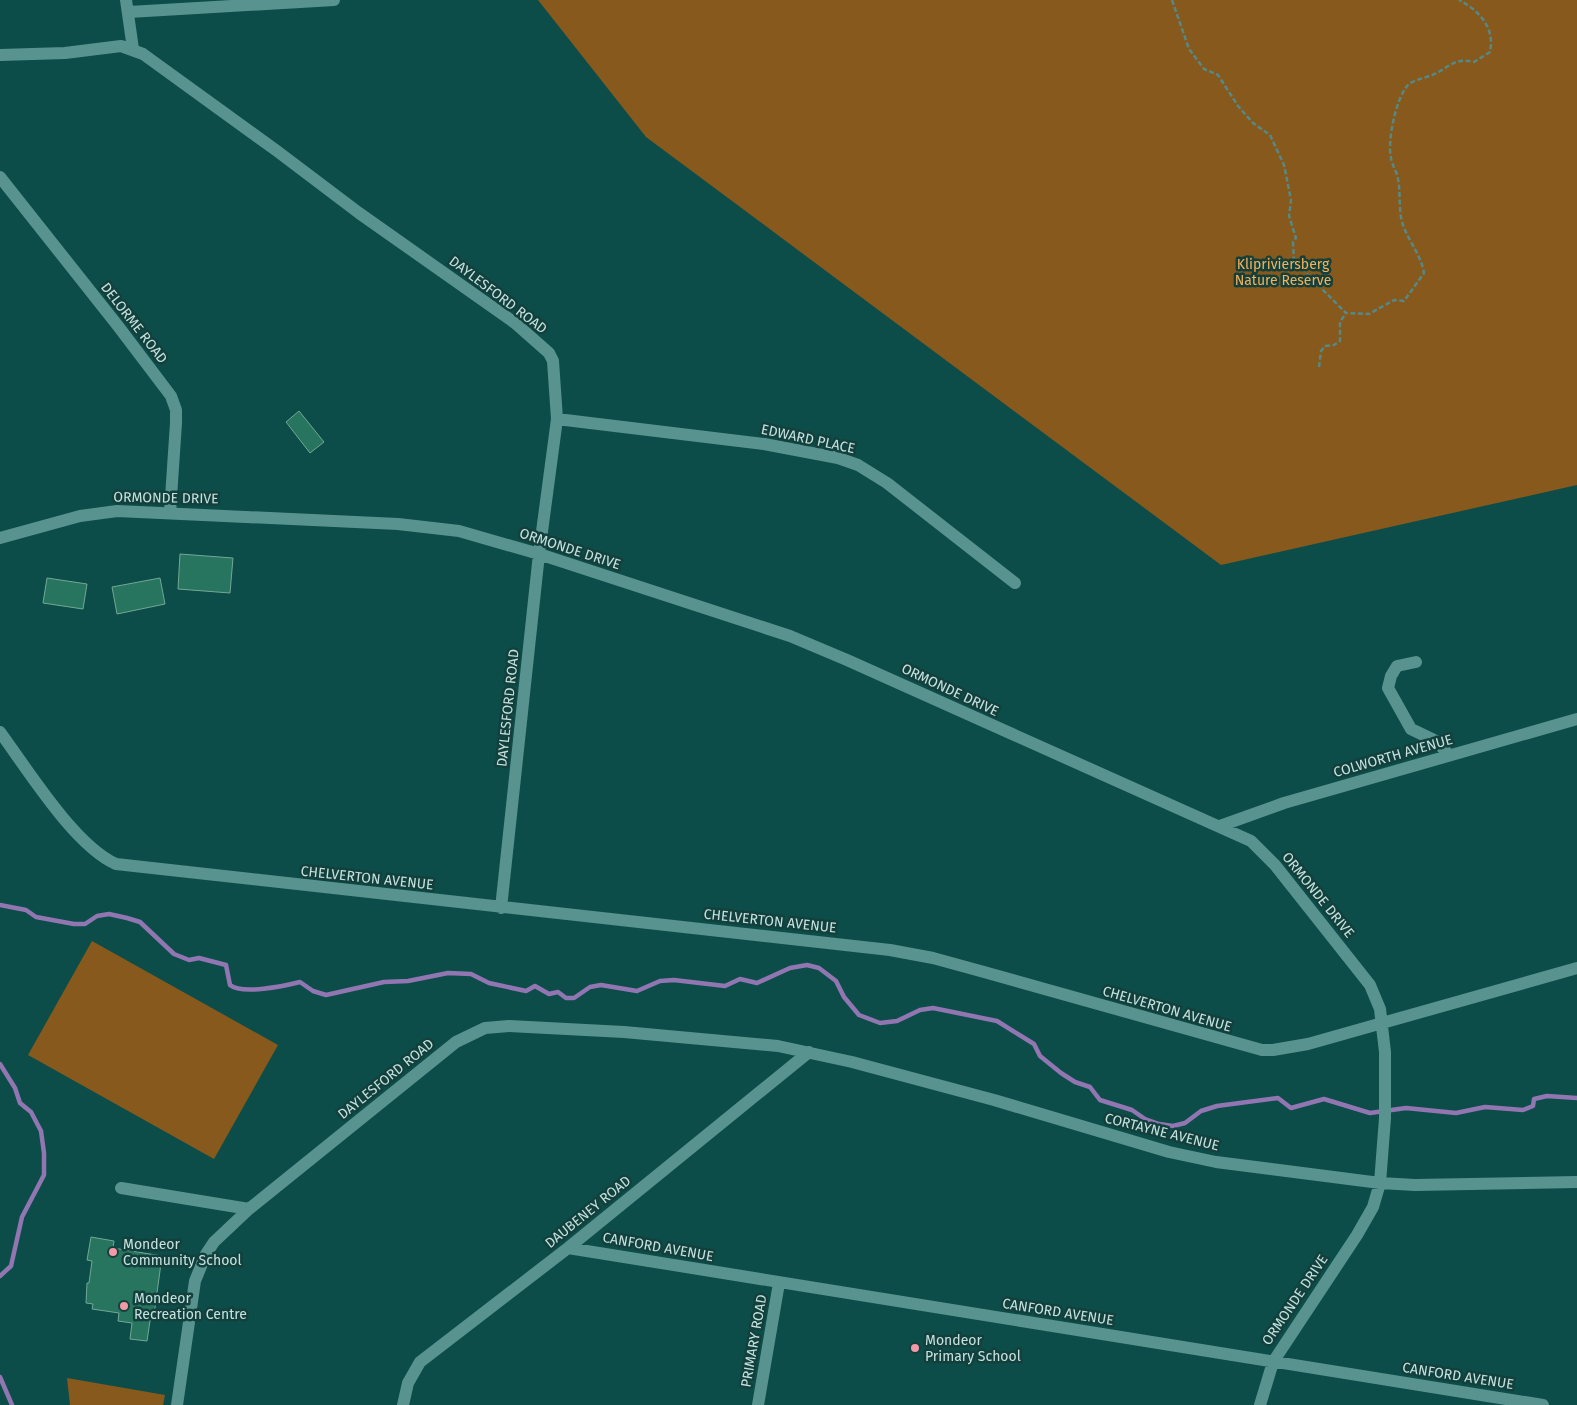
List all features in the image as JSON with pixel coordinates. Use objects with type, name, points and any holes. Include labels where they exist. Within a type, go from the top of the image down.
[{"type":"street","points":[[0,55],[65,53],[121,46],[133,49],[128,6],[334,0]]},
{"type":"street","name":"DAYLESFORD ROAD","points":[[133,49],[191,88],[359,213],[515,323],[549,352],[555,370],[556,418],[539,554],[502,908]]},
{"type":"street","name":"DELORME ROAD","points":[[0,177],[171,396],[176,410],[176,423],[170,512]]},
{"type":"street","name":"EDWARD PLACE","points":[[556,418],[764,444],[838,458],[858,465],[887,483],[1015,583]]},
{"type":"street","name":"ORMONDE DRIVE","points":[[0,538],[102,512],[170,512],[432,527],[459,531],[539,554],[790,636],[1251,841],[1271,861],[1370,985],[1378,1000],[1386,1052],[1385,1118],[1380,1183],[1373,1207],[1357,1235],[1273,1362],[1260,1405]]},
{"type":"street","points":[[1416,662],[1397,666],[1391,676],[1388,688],[1410,729],[1436,741],[1449,755]]},
{"type":"street","name":"COLWORTH AVENUE","points":[[1220,826],[1277,805],[1577,719]]},
{"type":"street","name":"CHELVERTON AVENUE","points":[[0,732],[79,836],[103,858],[116,864],[502,908],[852,945],[933,958],[1262,1050],[1308,1044],[1577,968]]},
{"type":"street","name":"DAYLESFORD ROAD","points":[[177,1405],[199,1270],[214,1242],[249,1209],[456,1042],[485,1028],[509,1026],[624,1032],[744,1043],[809,1052]]},
{"type":"street","name":"CORTAYNE AVENUE","points":[[809,1052],[985,1098],[1194,1158],[1380,1183],[1423,1185],[1577,1182]]},
{"type":"street","name":"DAUBENEY ROAD","points":[[403,1405],[408,1383],[420,1362],[568,1248],[809,1052]]},
{"type":"street","points":[[121,1188],[249,1209]]},
{"type":"street","name":"CANFORD AVENUE","points":[[568,1248],[1542,1405]]},
{"type":"street","name":"PRIMARY ROAD","points":[[758,1405],[779,1283]]},
{"type":"path","points":[[1172,0],[1189,49],[1204,69],[1218,75],[1238,106],[1253,123],[1270,135],[1280,157],[1290,200],[1289,216],[1296,238],[1293,242],[1294,261],[1346,313],[1369,314],[1394,300],[1404,301],[1424,273],[1422,262],[1404,227],[1400,213],[1398,178],[1391,159],[1390,144],[1400,97],[1409,84],[1436,74],[1448,65],[1464,60],[1474,62],[1490,52],[1493,39],[1486,24],[1471,6],[1459,0]]},
{"type":"path","points":[[1319,367],[1321,351],[1325,346],[1334,345],[1340,341],[1340,322],[1346,313]]},
{"type":"green space","name":"Klipriviersberg Nature Reserve","points":[[538,0],[1577,0],[1577,485],[1221,565],[646,137]]},
{"type":"green space","points":[[92,941],[278,1045],[214,1159],[28,1055]]},
{"type":"green space","points":[[67,1378],[165,1395],[163,1405],[70,1405]]},
{"type":"building","points":[[299,411],[324,442],[310,453],[286,422]]},
{"type":"building","points":[[180,554],[233,558],[230,593],[178,589]]},
{"type":"building","points":[[47,578],[87,584],[83,609],[43,603]]},
{"type":"building","points":[[160,578],[165,604],[117,614],[112,587]]},
{"type":"building","points":[[91,1237],[114,1241],[113,1248],[162,1256],[154,1315],[151,1314],[147,1341],[130,1339],[132,1323],[118,1321],[119,1313],[92,1309],[93,1304],[86,1303],[87,1283],[89,1283],[92,1261],[87,1260]]},
{"type":"waterway","points":[[0,905],[26,910],[36,917],[74,924],[85,924],[97,916],[109,914],[140,922],[174,954],[189,960],[199,958],[226,965],[230,985],[236,988],[253,990],[300,982],[313,991],[326,995],[384,982],[408,981],[448,973],[471,974],[489,983],[526,991],[535,986],[549,994],[558,992],[566,998],[574,998],[590,987],[601,985],[637,991],[660,981],[674,980],[725,986],[740,979],[757,983],[790,968],[807,965],[819,968],[836,981],[844,997],[859,1015],[880,1023],[897,1021],[920,1010],[933,1008],[997,1021],[1034,1044],[1040,1056],[1075,1082],[1090,1087],[1100,1100],[1132,1110],[1145,1119],[1159,1124],[1173,1126],[1185,1123],[1201,1111],[1217,1106],[1278,1098],[1291,1108],[1324,1099],[1370,1113],[1406,1108],[1456,1113],[1485,1107],[1523,1110],[1533,1106],[1534,1099],[1547,1096],[1577,1098]]},
{"type":"waterway","points":[[0,1064],[15,1088],[20,1103],[31,1112],[41,1131],[44,1153],[44,1175],[22,1217],[11,1266],[0,1276]]},
{"type":"waterway","points":[[0,1377],[12,1405]]},
{"type":"place","name":"Mondeor Community School","points":[[113,1252]]},
{"type":"place","name":"Mondeor Recreation Centre","points":[[124,1306]]},
{"type":"place","name":"Mondeor Primary School","points":[[915,1348]]}]
